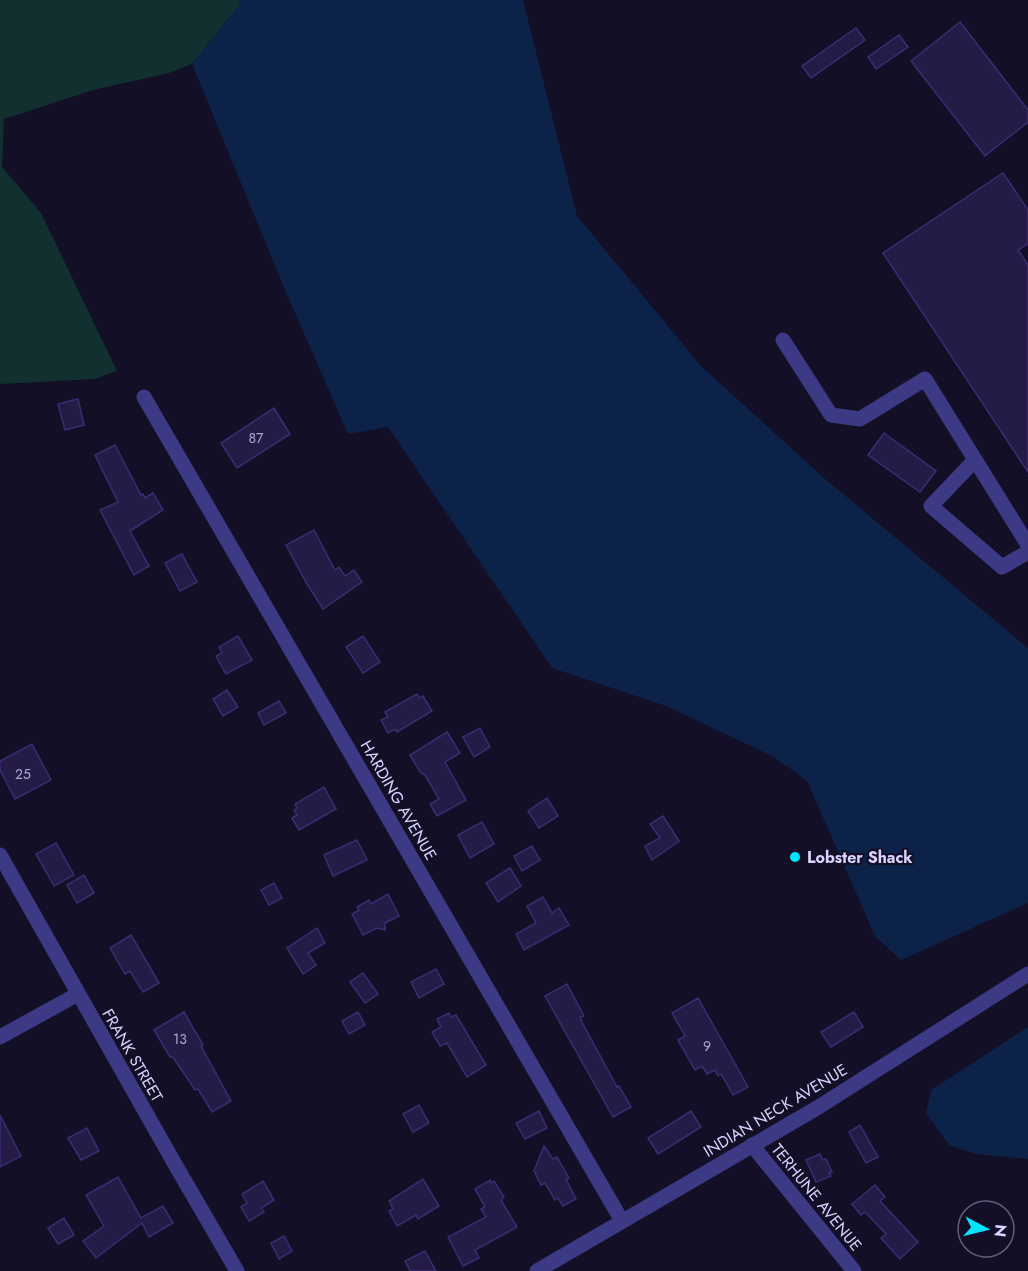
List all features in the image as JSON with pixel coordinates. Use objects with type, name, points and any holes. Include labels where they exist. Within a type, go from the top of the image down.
[{"type":"street","points":[[783,340],[831,415],[860,419],[925,379],[1028,545]]},
{"type":"street","name":"HARDING AVENUE","points":[[144,397],[622,1221]]},
{"type":"street","points":[[975,460],[931,506],[1002,567],[1028,552]]},
{"type":"street","name":"FRANK STREET","points":[[0,855],[237,1271]]},
{"type":"street","name":"INDIAN NECK AVENUE","points":[[537,1271],[817,1108],[1028,974]]},
{"type":"street","points":[[0,1037],[78,994]]},
{"type":"street","name":"TERHUNE AVENUE","points":[[752,1145],[854,1271]]},
{"type":"green space","points":[[0,0],[239,0],[240,4],[192,64],[169,73],[93,90],[4,119],[2,167],[41,213],[117,371],[95,379],[0,384]]},
{"type":"water","points":[[239,0],[523,0],[577,216],[701,366],[824,478],[1028,648],[1028,903],[901,960],[875,936],[807,781],[774,757],[666,706],[552,668],[388,427],[348,434],[285,290],[192,64],[240,4]]},
{"type":"water","points":[[1028,1027],[1028,1159],[975,1154],[949,1145],[926,1113],[931,1090]]},
{"type":"building","points":[[960,22],[1028,110],[1028,122],[985,156],[911,61]]},
{"type":"building","points":[[856,28],[865,40],[811,78],[802,66]]},
{"type":"building","points":[[899,35],[908,47],[876,69],[868,57]]},
{"type":"building","points":[[1003,173],[1028,210],[1028,244],[1018,250],[1028,265],[1028,472],[883,253]]},
{"type":"building","points":[[78,399],[84,425],[65,430],[58,404]]},
{"type":"building","points":[[274,408],[290,434],[237,468],[221,443]]},
{"type":"building","points":[[884,433],[936,471],[920,492],[868,455]]},
{"type":"building","points":[[115,445],[141,495],[143,494],[145,498],[153,493],[163,510],[130,531],[149,566],[134,575],[100,510],[118,502],[95,455]]},
{"type":"building","points":[[314,530],[335,570],[339,567],[345,576],[354,570],[362,582],[323,609],[286,545]]},
{"type":"building","points":[[182,554],[197,582],[180,591],[165,563]]},
{"type":"building","points":[[238,636],[252,660],[226,674],[216,656],[222,653],[219,647]]},
{"type":"building","points":[[363,636],[380,662],[363,673],[346,647]]},
{"type":"building","points":[[227,690],[238,707],[223,716],[213,699]]},
{"type":"building","points":[[417,694],[420,698],[423,696],[432,711],[397,732],[395,729],[388,733],[381,720],[388,717],[385,712]]},
{"type":"building","points":[[279,701],[286,713],[264,725],[258,713]]},
{"type":"building","points":[[480,728],[490,747],[474,757],[463,737]]},
{"type":"building","points":[[447,732],[460,753],[445,762],[466,800],[437,816],[430,804],[439,799],[410,755]]},
{"type":"building","points":[[32,744],[51,780],[15,799],[0,770],[0,761]]},
{"type":"building","points":[[324,787],[336,809],[299,830],[292,818],[297,815],[294,810],[297,808],[295,804]]},
{"type":"building","points":[[547,798],[558,816],[539,828],[528,811]]},
{"type":"building","points":[[663,816],[679,841],[652,860],[645,846],[660,838],[650,824]]},
{"type":"building","points":[[482,822],[494,844],[470,858],[458,835]]},
{"type":"building","points":[[357,840],[367,860],[333,876],[324,855]]},
{"type":"building","points":[[56,843],[74,875],[54,886],[36,854]]},
{"type":"building","points":[[532,846],[540,860],[522,871],[514,856]]},
{"type":"building","points":[[510,868],[521,886],[498,902],[486,883]]},
{"type":"building","points":[[84,875],[94,893],[77,903],[67,885]]},
{"type":"building","points":[[274,883],[282,898],[269,905],[261,890]]},
{"type":"building","points":[[388,894],[399,916],[385,923],[385,930],[377,928],[363,935],[352,914],[359,910],[357,907],[369,900],[371,904]]},
{"type":"building","points":[[543,897],[552,913],[559,908],[569,925],[524,950],[516,934],[536,923],[527,906]]},
{"type":"building","points":[[317,928],[325,943],[308,953],[316,965],[303,974],[287,948]]},
{"type":"building","points":[[131,935],[159,983],[143,992],[130,971],[125,974],[110,948]]},
{"type":"building","points":[[436,969],[444,984],[419,998],[411,982]]},
{"type":"building","points":[[363,973],[378,994],[365,1003],[350,982]]},
{"type":"building","points":[[567,984],[584,1016],[580,1017],[583,1024],[617,1087],[619,1086],[631,1107],[613,1117],[545,996]]},
{"type":"building","points":[[698,998],[748,1087],[733,1095],[721,1074],[718,1076],[715,1070],[707,1074],[702,1066],[695,1070],[678,1040],[685,1036],[672,1013]]},
{"type":"building","points":[[184,1012],[231,1101],[212,1112],[198,1089],[195,1090],[173,1057],[170,1057],[154,1030]]},
{"type":"building","points":[[358,1012],[365,1025],[349,1034],[342,1021]]},
{"type":"building","points":[[854,1012],[863,1027],[831,1047],[821,1032]]},
{"type":"building","points":[[449,1013],[451,1017],[456,1015],[486,1065],[467,1077],[447,1043],[440,1046],[432,1032],[441,1027],[437,1019]]},
{"type":"building","points":[[419,1105],[429,1123],[413,1132],[403,1114]]},
{"type":"building","points":[[539,1111],[547,1128],[525,1139],[516,1123]]},
{"type":"building","points":[[691,1111],[701,1127],[658,1154],[648,1138]]},
{"type":"building","points":[[0,1115],[21,1156],[0,1167]]},
{"type":"building","points":[[860,1125],[878,1157],[866,1163],[849,1132]]},
{"type":"building","points":[[87,1128],[99,1151],[81,1160],[68,1138]]},
{"type":"building","points":[[544,1146],[553,1159],[557,1157],[569,1178],[566,1179],[576,1199],[563,1206],[558,1198],[555,1200],[545,1183],[541,1185],[534,1171]]},
{"type":"building","points":[[820,1154],[823,1160],[826,1159],[832,1172],[829,1173],[831,1176],[816,1182],[806,1160]]},
{"type":"building","points":[[118,1177],[141,1218],[163,1206],[173,1223],[149,1237],[142,1223],[96,1258],[83,1241],[104,1226],[86,1195]]},
{"type":"building","points":[[423,1179],[439,1206],[418,1219],[416,1215],[397,1226],[389,1211],[393,1209],[389,1201]]},
{"type":"building","points":[[490,1180],[491,1183],[494,1181],[504,1197],[501,1200],[517,1227],[475,1250],[479,1258],[463,1266],[448,1237],[486,1217],[481,1209],[485,1207],[475,1189]]},
{"type":"building","points":[[263,1181],[274,1200],[261,1208],[264,1212],[249,1221],[241,1207],[247,1203],[242,1194]]},
{"type":"building","points":[[875,1185],[885,1197],[880,1201],[918,1242],[900,1259],[881,1238],[886,1234],[865,1212],[861,1215],[852,1204]]},
{"type":"building","points":[[64,1218],[74,1235],[58,1244],[48,1228]]},
{"type":"building","points":[[284,1236],[292,1251],[279,1259],[271,1243]]},
{"type":"building","points":[[425,1251],[436,1271],[410,1271],[405,1261]]},
{"type":"place","name":"Lobster Shack","points":[[795,857]]}]
